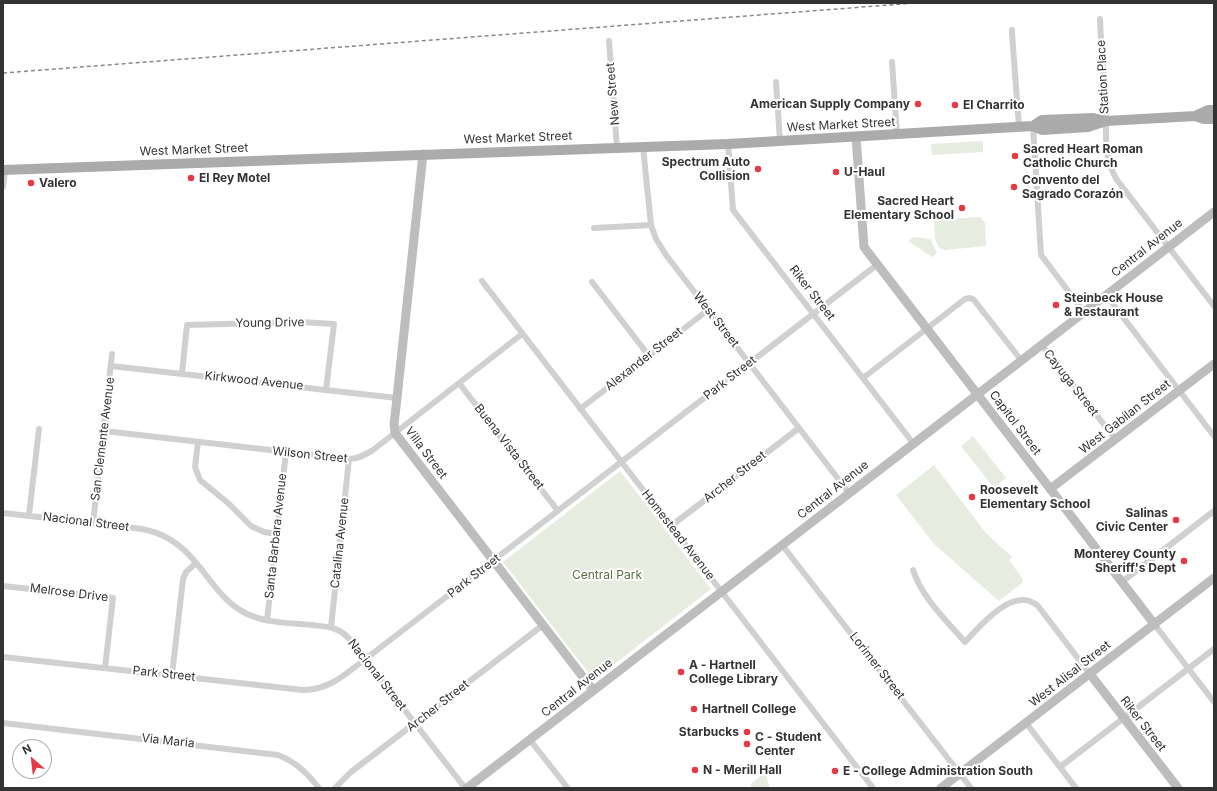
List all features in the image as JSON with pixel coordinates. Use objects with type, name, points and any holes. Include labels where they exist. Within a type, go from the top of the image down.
[{"type":"main road","name":"West Market Street","points":[[4,170],[728,144],[1033,126],[1042,130],[1092,126],[1106,122],[1209,115]]},
{"type":"street","name":"Station Place","points":[[1100,19],[1106,122],[1106,151],[1112,171],[1117,180],[1214,306]]},
{"type":"street","points":[[1012,30],[1019,127]]},
{"type":"street","name":"New Street","points":[[609,41],[618,148]]},
{"type":"street","points":[[892,62],[897,134]]},
{"type":"street","points":[[776,82],[780,141]]},
{"type":"street","points":[[1033,126],[1041,255],[1084,312]]},
{"type":"street","name":"Capitol Street","points":[[856,137],[864,247],[978,393],[1214,702]]},
{"type":"street","name":"Riker Street","points":[[728,144],[733,210],[913,443]]},
{"type":"street","name":"West Street","points":[[643,147],[652,231],[661,248],[849,493]]},
{"type":"street","name":"Villa Street","points":[[423,154],[394,424],[395,433],[593,690]]},
{"type":"street","points":[[3,187],[4,170]]},
{"type":"street","name":"Central Avenue","points":[[466,788],[1214,212]]},
{"type":"street","points":[[594,228],[651,225]]},
{"type":"street","name":"Park Street","points":[[3,657],[308,690],[334,683],[878,264]]},
{"type":"street","name":"Homestead Avenue","points":[[482,281],[873,788]]},
{"type":"street","points":[[592,282],[649,356]]},
{"type":"street","points":[[1106,295],[1214,436]]},
{"type":"street","points":[[863,378],[927,328],[965,300],[970,298],[974,300],[1021,360]]},
{"type":"street","name":"Alexander Street","points":[[580,409],[708,310]]},
{"type":"street","name":"Young Drive","points":[[182,373],[187,325],[301,322],[334,324],[326,390]]},
{"type":"street","name":"Wilson Street","points":[[104,431],[349,460],[358,458],[368,454],[522,334]]},
{"type":"street","name":"Cayuga Street","points":[[1042,344],[1116,440]]},
{"type":"street","name":"San Clemente Avenue","points":[[93,523],[112,354]]},
{"type":"street","name":"West Gabilan Street","points":[[1050,489],[1214,364]]},
{"type":"street","name":"Kirkwood Avenue","points":[[111,366],[397,398]]},
{"type":"street","name":"Buena Vista Street","points":[[459,383],[558,511]]},
{"type":"street","name":"Archer Street","points":[[671,526],[799,428]]},
{"type":"street","points":[[29,515],[39,429]]},
{"type":"street","points":[[198,442],[195,467],[200,480],[228,503],[251,526],[264,532],[277,534]]},
{"type":"street","name":"Santa Barbara Avenue","points":[[267,620],[286,452]]},
{"type":"street","name":"Catalina Avenue","points":[[332,628],[349,460]]},
{"type":"street","points":[[1127,578],[1214,511]]},
{"type":"street","name":"Nacional Street","points":[[3,513],[141,528],[156,533],[178,544],[190,555],[228,601],[246,613],[267,620],[332,628],[341,632],[366,659],[466,788]]},
{"type":"street","name":"Lorimer Street","points":[[782,545],[971,788]]},
{"type":"street","points":[[172,675],[182,579],[186,572],[196,563]]},
{"type":"street","points":[[913,570],[918,584],[935,607],[965,642],[983,623],[1005,606],[1014,601],[1028,600],[1038,606],[1090,674]]},
{"type":"street","name":"West Alisal Street","points":[[941,788],[1214,578]]},
{"type":"street","name":"Melrose Drive","points":[[3,586],[113,598],[105,668]]},
{"type":"street","name":"Archer Street","points":[[335,788],[351,772],[543,625]]},
{"type":"street","points":[[1060,767],[1214,649]]},
{"type":"street","name":"Riker Street","points":[[1090,674],[1178,788]]},
{"type":"street","name":"Via Maria","points":[[3,723],[278,755],[298,765],[309,774],[319,788]]},
{"type":"street","points":[[1026,723],[1076,788]]},
{"type":"street","points":[[530,740],[567,787]]},
{"type":"green space","points":[[983,141],[983,152],[932,155],[931,144]]},
{"type":"green space","points":[[980,217],[985,223],[986,246],[945,250],[940,249],[935,239],[934,220]]},
{"type":"green space","points":[[913,237],[930,239],[937,253],[932,257],[911,243],[909,241]]},
{"type":"green space","points":[[973,436],[1006,478],[994,488],[961,446]]},
{"type":"green space","points":[[934,465],[986,533],[1012,557],[1009,560],[1022,578],[1023,582],[999,601],[934,544],[896,495]]},
{"type":"green space","name":"Central Park","points":[[620,471],[711,589],[594,680],[503,562]]},
{"type":"green space","points":[[767,770],[767,780],[770,788],[751,788],[751,784]]},
{"type":"railway","points":[[3,73],[915,3]]},
{"type":"place","name":"American Supply Company","points":[[918,104]]},
{"type":"place","name":"El Charrito","points":[[955,105]]},
{"type":"place","name":"Sacred Heart Roman Catholic Church","points":[[1015,156]]},
{"type":"place","name":"Spectrum Auto Collision","points":[[758,169]]},
{"type":"place","name":"U-Haul","points":[[836,172]]},
{"type":"place","name":"El Rey Motel","points":[[191,178]]},
{"type":"place","name":"Valero","points":[[31,183]]},
{"type":"place","name":"Convento del Sagrado Corazón","points":[[1014,187]]},
{"type":"place","name":"Sacred Heart Elementary School","points":[[962,208]]},
{"type":"place","name":"Steinbeck House & Restaurant","points":[[1056,305]]},
{"type":"place","name":"Roosevelt Elementary School","points":[[972,497]]},
{"type":"place","name":"Salinas Civic Center","points":[[1176,520]]},
{"type":"place","name":"Monterey County Sheriff's Dept","points":[[1184,561]]},
{"type":"place","name":"A - Hartnell College Library","points":[[681,672]]},
{"type":"place","name":"Hartnell College","points":[[694,709]]},
{"type":"place","name":"Starbucks","points":[[747,732]]},
{"type":"place","name":"C - Student Center","points":[[747,744]]},
{"type":"place","name":"N - Merill Hall","points":[[695,770]]},
{"type":"place","name":"E - College Administration South","points":[[835,771]]}]
